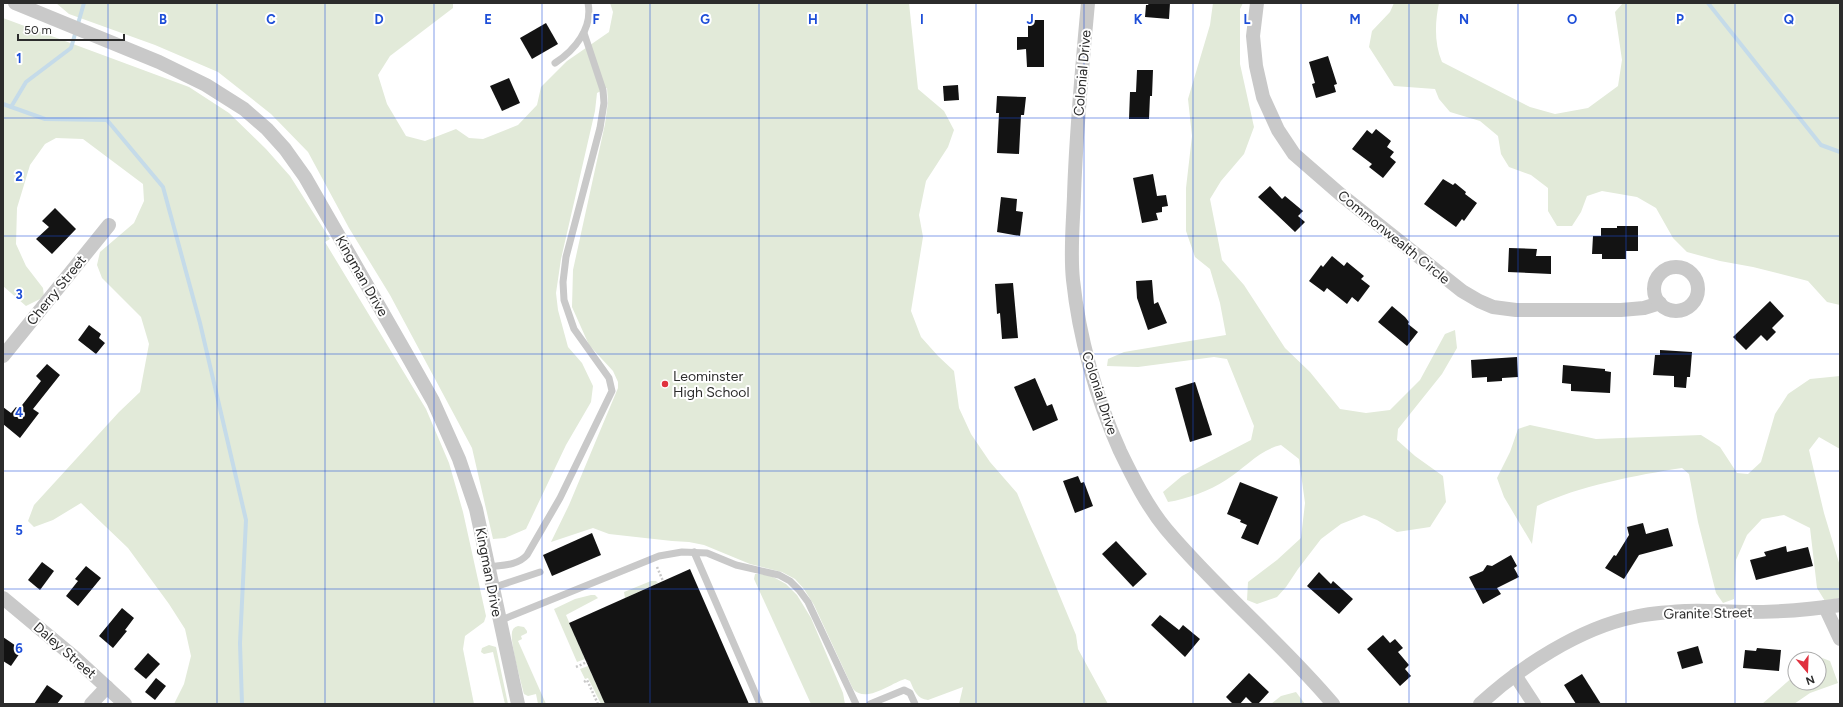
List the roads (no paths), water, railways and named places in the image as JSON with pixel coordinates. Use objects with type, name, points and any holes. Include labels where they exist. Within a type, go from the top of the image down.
[{"type":"street","name":"Kingman Drive","points":[[15,3],[158,62],[206,85],[244,109],[267,128],[285,149],[305,177],[433,401],[459,459],[474,502],[518,704]]},
{"type":"street","name":"Colonial Drive","points":[[1088,3],[1075,143],[1072,240],[1073,279],[1082,334],[1095,382],[1111,430],[1135,481],[1165,528],[1312,680],[1333,704]]},
{"type":"street","name":"Commonwealth Circle","points":[[1257,3],[1253,36],[1256,66],[1263,96],[1278,130],[1294,154],[1340,194],[1462,291],[1479,302],[1493,307],[1516,310],[1621,310],[1644,308],[1660,303]]},
{"type":"street","name":"Cherry Street","points":[[3,356],[109,225]]},
{"type":"street","name":"Daley Street","points":[[3,598],[74,657],[126,704]]},
{"type":"street","name":"Granite Street","points":[[1480,704],[1500,685],[1545,654],[1589,632],[1634,617],[1686,611],[1747,612],[1807,610],[1840,605]]},
{"type":"street","points":[[1825,607],[1840,639]]},
{"type":"street","points":[[1515,675],[1534,704]]},
{"type":"street","points":[[91,704],[107,687]]},
{"type":"lane","points":[[555,63],[570,52],[584,33],[587,27],[590,10],[588,3]]},
{"type":"lane","points":[[488,567],[516,563],[527,555],[560,498],[612,391],[609,378],[574,329],[564,300],[563,282],[566,257],[600,128],[604,103],[603,90],[584,33]]},
{"type":"lane","points":[[694,552],[760,704]]},
{"type":"lane","points":[[499,621],[653,558],[671,554],[694,552],[707,553],[736,564],[779,575],[790,581],[799,590],[808,602],[856,704]]},
{"type":"lane","points":[[492,588],[540,572]]},
{"type":"lane","points":[[870,704],[904,690],[910,693],[915,704]]},
{"type":"waterway","points":[[11,107],[26,82],[71,48],[84,3]]},
{"type":"waterway","points":[[1708,3],[1821,145],[1840,152]]},
{"type":"waterway","points":[[3,104],[45,119],[107,120],[163,187],[200,323],[246,520],[240,643],[242,704]]},
{"type":"place","name":"Leominster High School","points":[[665,384]]}]
